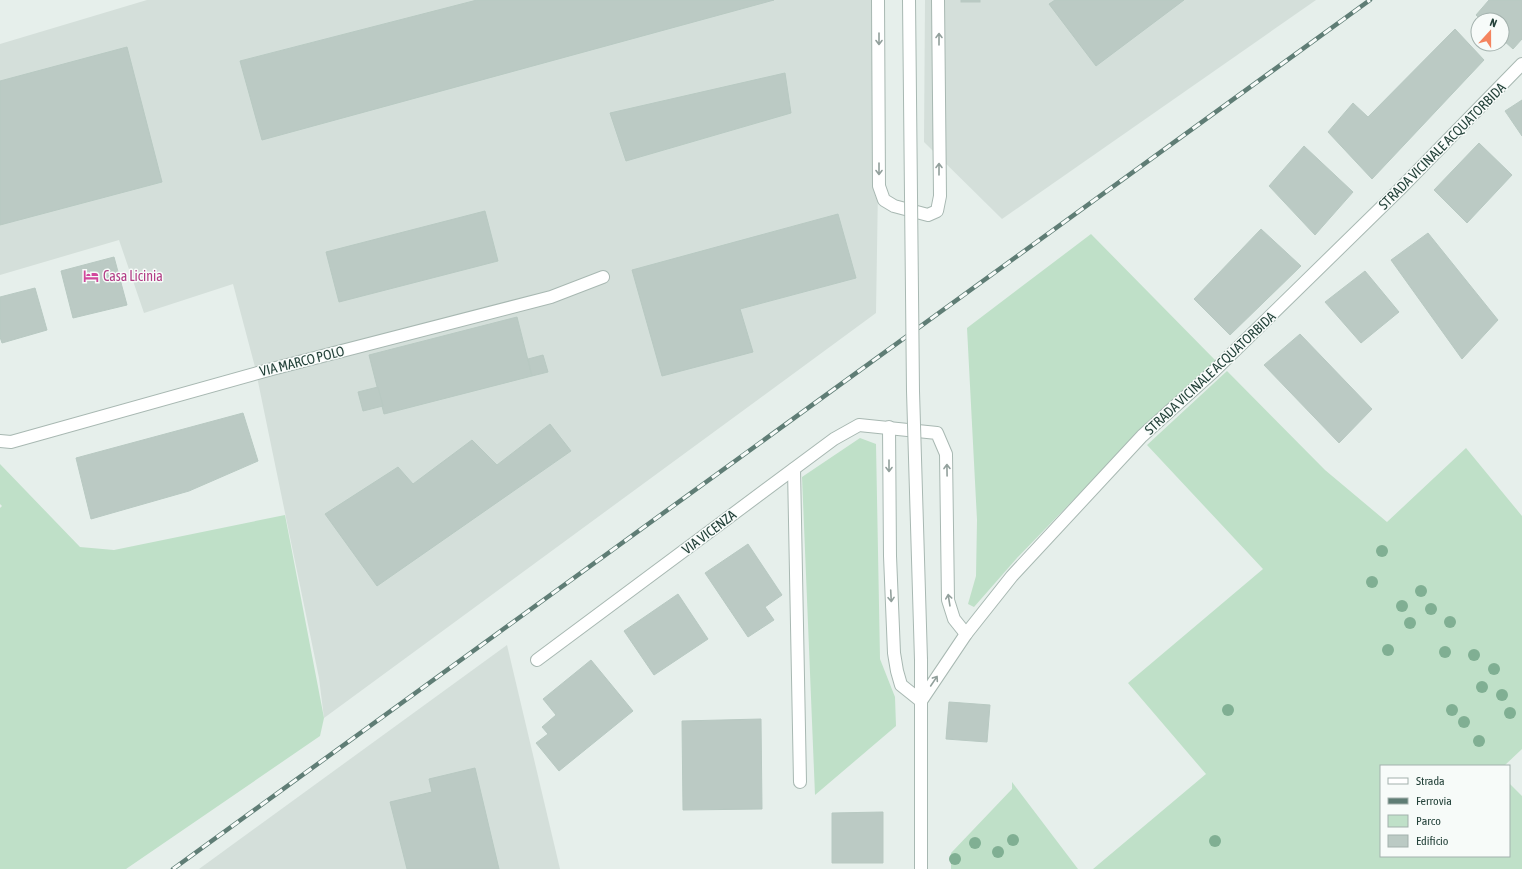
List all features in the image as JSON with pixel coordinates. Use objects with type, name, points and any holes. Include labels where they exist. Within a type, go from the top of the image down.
[{"type":"street","points":[[878,0],[881,195],[884,200],[894,206],[928,215],[937,211],[940,196],[938,0]]},
{"type":"street","points":[[909,0],[913,391],[921,660],[921,869]]},
{"type":"street","name":"STRADA VICINALE ACQUATORBIDA","points":[[921,701],[966,634],[1012,576],[1142,436],[1214,372],[1399,190],[1522,64]]},
{"type":"street","name":"VIA MARCO POLO","points":[[0,441],[11,442],[272,369],[551,297],[603,277]]},
{"type":"street","name":"VIA VICENZA","points":[[537,660],[834,439],[859,425],[937,433],[946,454],[948,600],[954,619],[966,634]]},
{"type":"street","points":[[888,427],[890,556],[894,653],[901,685],[921,701]]},
{"type":"street","points":[[794,469],[800,782]]},
{"type":"shaded area","points":[[147,0],[881,0],[876,313],[324,718],[319,678],[255,367],[233,284],[144,313],[119,240],[0,275],[0,44]]},
{"type":"shaded area","points":[[925,0],[1316,0],[1002,219],[924,142]]},
{"type":"shaded area","points":[[507,645],[560,869],[199,869]]},
{"type":"green space","points":[[1091,234],[1217,362],[1146,425],[1017,558],[974,607],[968,604],[976,576],[977,520],[967,328]]},
{"type":"green space","points":[[1227,371],[1325,470],[1387,522],[1466,448],[1522,516],[1522,749],[1505,765],[1380,765],[1380,857],[1510,857],[1510,784],[1522,796],[1522,869],[1093,869],[1206,774],[1128,683],[1263,569],[1147,445]]},
{"type":"green space","points":[[860,438],[876,444],[880,659],[895,697],[896,726],[815,795],[802,477]]},
{"type":"green space","points":[[0,464],[80,547],[114,550],[285,515],[324,718],[320,736],[126,869],[0,869],[0,508],[2,506],[0,504]]},
{"type":"green space","points":[[1012,782],[1078,869],[951,869],[951,853],[1012,789]]},
{"type":"building","points":[[477,0],[774,0],[262,140],[240,61]]},
{"type":"building","points":[[961,0],[980,0],[980,2],[961,2]]},
{"type":"building","points":[[1055,0],[1184,0],[1096,66],[1049,4]]},
{"type":"building","points":[[1489,0],[1522,0],[1522,39],[1513,49],[1510,46],[1510,12],[1479,12]]},
{"type":"building","points":[[1455,29],[1470,45],[1470,52],[1477,52],[1484,60],[1372,179],[1328,132],[1353,103],[1368,117]]},
{"type":"building","points":[[127,47],[162,182],[0,225],[0,81]]},
{"type":"building","points":[[785,73],[791,113],[626,161],[610,113]]},
{"type":"building","points":[[1522,100],[1522,136],[1505,111]]},
{"type":"building","points":[[1479,143],[1512,175],[1467,223],[1434,190]]},
{"type":"building","points":[[1304,146],[1353,192],[1315,235],[1269,186]]},
{"type":"building","points":[[485,211],[498,261],[339,302],[326,252]]},
{"type":"building","points":[[838,214],[856,278],[740,309],[753,352],[662,376],[632,270]]},
{"type":"building","points":[[1261,229],[1301,266],[1230,335],[1194,299]]},
{"type":"building","points":[[1428,233],[1498,320],[1462,359],[1391,260]]},
{"type":"building","points":[[114,257],[127,305],[73,318],[61,271]]},
{"type":"building","points":[[1365,271],[1399,312],[1361,343],[1325,302]]},
{"type":"building","points":[[35,288],[47,330],[2,343],[0,337],[0,297]]},
{"type":"building","points":[[517,317],[532,376],[384,414],[369,355]]},
{"type":"building","points":[[1300,334],[1372,409],[1339,443],[1264,365]]},
{"type":"building","points":[[543,355],[548,372],[532,376],[528,359]]},
{"type":"building","points":[[378,387],[383,406],[363,411],[358,392]]},
{"type":"building","points":[[243,413],[258,461],[189,491],[91,519],[76,458]]},
{"type":"building","points":[[550,424],[571,451],[377,586],[325,514],[398,467],[413,484],[472,440],[497,465]]},
{"type":"building","points":[[748,544],[782,595],[765,607],[774,620],[748,637],[705,573]]},
{"type":"building","points":[[678,594],[708,639],[654,675],[624,631]]},
{"type":"building","points":[[591,660],[633,711],[559,771],[536,743],[548,734],[542,727],[556,715],[543,699]]},
{"type":"building","points":[[949,702],[990,705],[987,742],[946,739]]},
{"type":"building","points":[[761,719],[762,809],[683,810],[682,721]]},
{"type":"building","points":[[475,768],[499,869],[407,869],[390,802],[432,792],[429,779]]},
{"type":"building","points":[[883,812],[883,863],[832,863],[832,813]]},
{"type":"railway","points":[[173,869],[1370,0]]},
{"type":"place","name":"Casa Licinia","points":[[91,276]]}]
